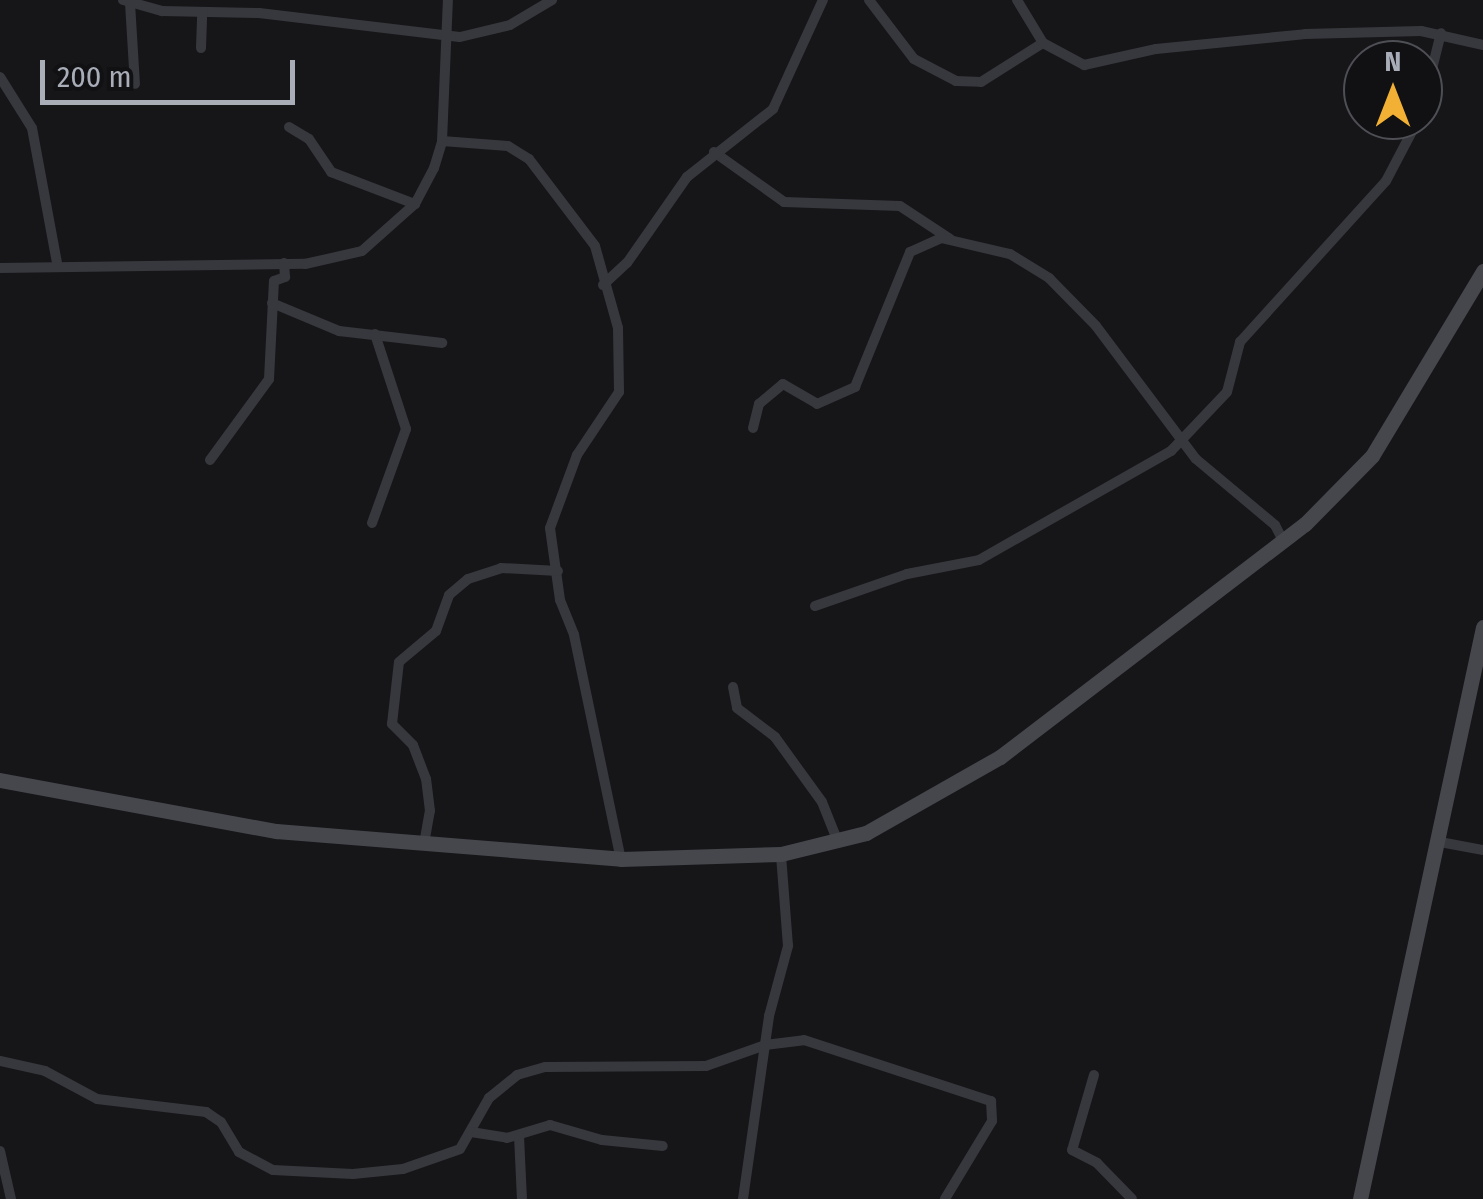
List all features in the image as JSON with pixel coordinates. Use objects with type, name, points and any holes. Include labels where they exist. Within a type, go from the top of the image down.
[{"type":"main road","points":[[0,780],[212,822],[621,859],[781,854],[838,842],[890,823],[1000,758],[1283,541],[1372,456],[1483,271]]},
{"type":"main road","points":[[1360,1199],[1440,842],[1483,627]]},
{"type":"street","points":[[0,268],[325,262],[362,251],[415,204],[442,141],[448,0]]},
{"type":"street","points":[[135,84],[126,2],[446,32],[460,37],[490,31],[552,0]]},
{"type":"street","points":[[603,286],[714,152],[773,109],[823,0]]},
{"type":"street","points":[[869,0],[914,59],[956,81],[981,82],[1043,42]]},
{"type":"street","points":[[1017,0],[1043,42],[1091,66],[1156,49],[1305,34],[1441,34],[1483,45]]},
{"type":"street","points":[[201,48],[202,12]]},
{"type":"street","points":[[1439,40],[1441,34]]},
{"type":"street","points":[[0,77],[32,128],[56,264]]},
{"type":"street","points":[[290,127],[309,139],[330,172],[415,204]]},
{"type":"street","points":[[815,606],[1006,548],[1142,472],[1181,440],[1227,392],[1240,342],[1386,181],[1408,140]]},
{"type":"street","points":[[442,141],[492,143],[528,159],[580,218],[595,246],[622,346],[619,392],[577,455],[553,509],[558,571],[621,859]]},
{"type":"street","points":[[714,152],[784,202],[900,206],[926,217],[953,242]]},
{"type":"street","points":[[753,428],[759,404],[783,384],[816,404],[855,387],[910,252],[941,238],[1010,254],[1049,278],[1096,326],[1209,473],[1276,526],[1283,541]]},
{"type":"street","points":[[210,460],[269,379],[274,282],[285,277],[284,263]]},
{"type":"street","points":[[272,303],[339,331],[442,343]]},
{"type":"street","points":[[372,522],[406,429],[375,334]]},
{"type":"street","points":[[424,844],[430,810],[426,779],[413,744],[392,724],[399,662],[436,631],[449,595],[468,579],[501,568],[558,571]]},
{"type":"street","points":[[733,687],[737,708],[783,746],[822,802],[838,842]]},
{"type":"street","points":[[1440,842],[1483,850]]},
{"type":"street","points":[[743,1199],[764,1044],[789,932],[781,854]]},
{"type":"street","points":[[0,1061],[45,1071],[96,1099],[206,1112],[246,1158],[284,1173],[403,1169],[460,1148],[488,1098],[516,1074],[545,1067],[706,1066],[764,1044],[821,1044],[990,1101],[992,1120],[945,1199]]},
{"type":"street","points":[[1094,1075],[1072,1150],[1097,1162],[1132,1199]]},
{"type":"street","points":[[471,1132],[489,1139],[519,1136],[550,1125],[602,1140],[663,1146]]},
{"type":"street","points":[[519,1136],[522,1199]]},
{"type":"street","points":[[0,1151],[11,1199]]}]
